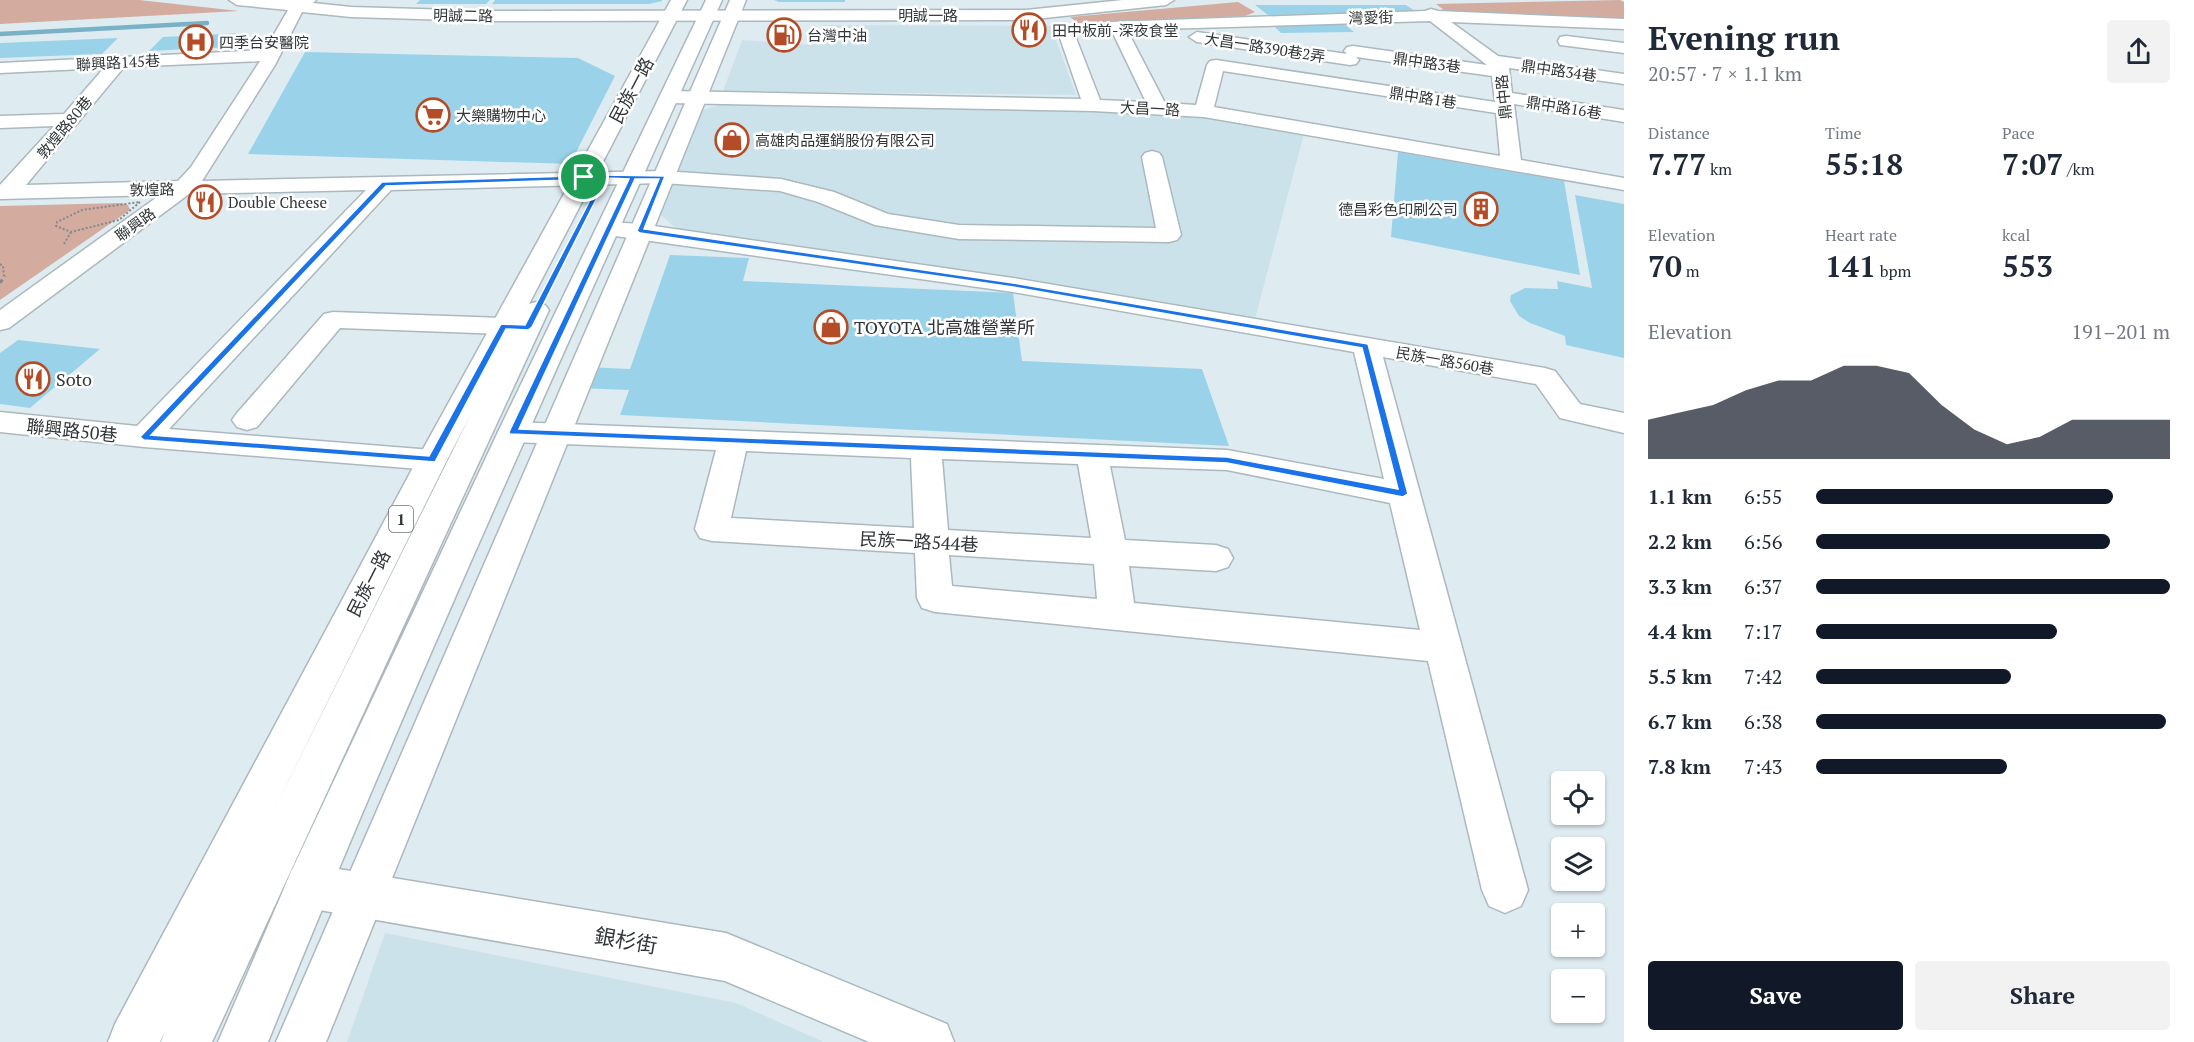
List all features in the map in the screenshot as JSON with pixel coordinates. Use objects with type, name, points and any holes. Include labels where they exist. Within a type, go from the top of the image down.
[{"type":"street","name":"明誠二路","points":[[237,0],[407,15],[704,7]]},
{"type":"street","name":"明誠一路","points":[[704,7],[1026,15],[1052,6],[1166,0]]},
{"type":"street","name":"鼎中路","points":[[1413,0],[1498,67],[1510,165]]},
{"type":"street","name":"聯興路","points":[[0,322],[184,188],[199,171],[271,55],[290,3]]},
{"type":"street","name":"民族一路","points":[[133,1042],[432,459],[516,327],[621,177],[683,97],[704,7]]},
{"type":"street","name":"民族一路","points":[[301,1042],[554,435],[624,230],[621,177],[704,7]]},
{"type":"street","name":"灣愛街","points":[[1158,108],[1117,25],[1433,16],[1624,24]]},
{"type":"street","points":[[1328,133],[1358,36],[1338,18]]},
{"type":"street","points":[[1535,20],[1543,38],[1624,48]]},
{"type":"street","name":"大昌一路390巷2弄","points":[[1203,22],[1197,37],[1352,55]]},
{"type":"street","points":[[1068,38],[1093,105]]},
{"type":"street","name":"聯興路145巷","points":[[0,68],[271,55]]},
{"type":"street","name":"鼎中路3巷","points":[[1352,55],[1498,67]]},
{"type":"street","name":"敦煌路80巷","points":[[4,192],[120,61]]},
{"type":"street","name":"鼎中路1巷","points":[[1204,111],[1216,65],[1342,84],[1504,103]]},
{"type":"street","name":"鼎中路34巷","points":[[1498,67],[1624,79]]},
{"type":"street","name":"大昌一路","points":[[683,97],[1093,105],[1204,111],[1624,184]]},
{"type":"street","name":"鼎中路16巷","points":[[1504,103],[1621,121]]},
{"type":"street","points":[[0,122],[70,120]]},
{"type":"street","name":"敦煌路","points":[[4,192],[621,177],[781,185],[826,196],[883,220],[959,232],[1062,232],[1169,236],[1152,157]]},
{"type":"street","points":[[144,437],[384,184]]},
{"type":"street","name":"民族一路","points":[[243,1042],[308,886],[513,432],[624,230]]},
{"type":"street","name":"民族一路560巷","points":[[624,230],[1013,285],[1545,377],[1570,411],[1624,423]]},
{"type":"street","points":[[247,420],[333,320],[516,327]]},
{"type":"street","name":"民族一路","points":[[186,1042],[516,327]]},
{"type":"street","points":[[1366,346],[1505,890]]},
{"type":"street","name":"聯興路50巷","points":[[0,422],[144,437],[432,459]]},
{"type":"street","points":[[513,432],[1227,460],[1403,494]]},
{"type":"street","name":"民族一路544巷","points":[[733,442],[712,530],[1216,558]]},
{"type":"street","points":[[926,449],[935,598],[1443,647]]},
{"type":"street","points":[[1092,455],[1110,552],[1117,615]]},
{"type":"street","name":"銀杉街","points":[[308,886],[726,957],[929,1042]]},
{"type":"path","points":[[140,202],[119,220],[71,232],[56,226],[57,222],[82,210],[140,202]]},
{"type":"path","points":[[0,264],[3,266],[5,277],[0,283]]},
{"type":"shaded area","points":[[0,0],[139,0],[239,11],[0,24]]},
{"type":"shaded area","points":[[1620,0],[1624,2],[1624,21],[1449,14],[1436,4]]},
{"type":"shaded area","points":[[1238,2],[1255,12],[1245,16],[1078,23],[1070,17]]},
{"type":"shaded area","points":[[823,25],[1051,26],[1076,95],[723,91],[742,40],[812,45]]},
{"type":"shaded area","points":[[729,102],[1199,115],[1304,134],[1255,319],[678,230],[661,215],[703,110]]},
{"type":"shaded area","points":[[121,203],[128,205],[130,210],[0,300],[0,206]]},
{"type":"shaded area","points":[[385,933],[736,1003],[824,1042],[347,1042]]},
{"type":"building","points":[[420,0],[490,0],[486,4],[416,4]]},
{"type":"building","points":[[495,0],[662,1],[649,4],[492,4]]},
{"type":"building","points":[[774,0],[845,0],[845,2],[779,2]]},
{"type":"building","points":[[1255,5],[1406,5],[1418,13],[1268,15]]},
{"type":"building","points":[[1271,23],[1343,23],[1354,32],[1281,33]]},
{"type":"building","name":"四季台安醫院","points":[[242,33],[231,47],[149,51],[163,37]]},
{"type":"building","points":[[118,38],[102,54],[0,58],[0,43]]},
{"type":"building","name":"大樂購物中心","points":[[305,52],[578,58],[615,76],[570,164],[248,154]]},
{"type":"building","name":"德昌彩色印刷公司","points":[[1398,152],[1564,181],[1580,275],[1391,237]]},
{"type":"building","points":[[1575,195],[1624,204],[1624,358],[1566,345],[1565,336],[1530,323],[1519,316],[1510,301],[1511,295],[1525,288],[1558,289],[1557,281],[1592,288]]},
{"type":"building","name":"TOYOTA 北高雄營業所","points":[[670,255],[749,258],[743,281],[1013,293],[1022,361],[1202,369],[1229,446],[620,415],[629,390],[577,388],[585,367],[630,369]]},
{"type":"building","name":"Soto","points":[[18,340],[100,349],[30,408],[0,404],[0,353]]},
{"type":"waterway","points":[[0,34],[207,23]]},
{"type":"place","name":"田中板前-深夜食堂","points":[[1029,30]]},
{"type":"place","name":"台灣中油","points":[[784,35]]},
{"type":"place","name":"四季台安醫院","points":[[196,42]]},
{"type":"place","name":"大樂購物中心","points":[[433,115]]},
{"type":"place","name":"高雄肉品運銷股份有限公司","points":[[732,140]]},
{"type":"place","name":"Double Cheese","points":[[205,202]]},
{"type":"place","name":"德昌彩色印刷公司","points":[[1481,209]]},
{"type":"place","name":"TOYOTA 北高雄營業所","points":[[831,327]]},
{"type":"place","name":"Soto","points":[[33,379]]},
{"type":"route","points":[[584,177],[384,184],[144,437],[432,459],[504,326],[528,327],[605,177],[663,177],[640,231],[1013,285],[1366,346],[1403,494],[1227,460],[513,432],[633,177],[605,177],[584,177]]}]
